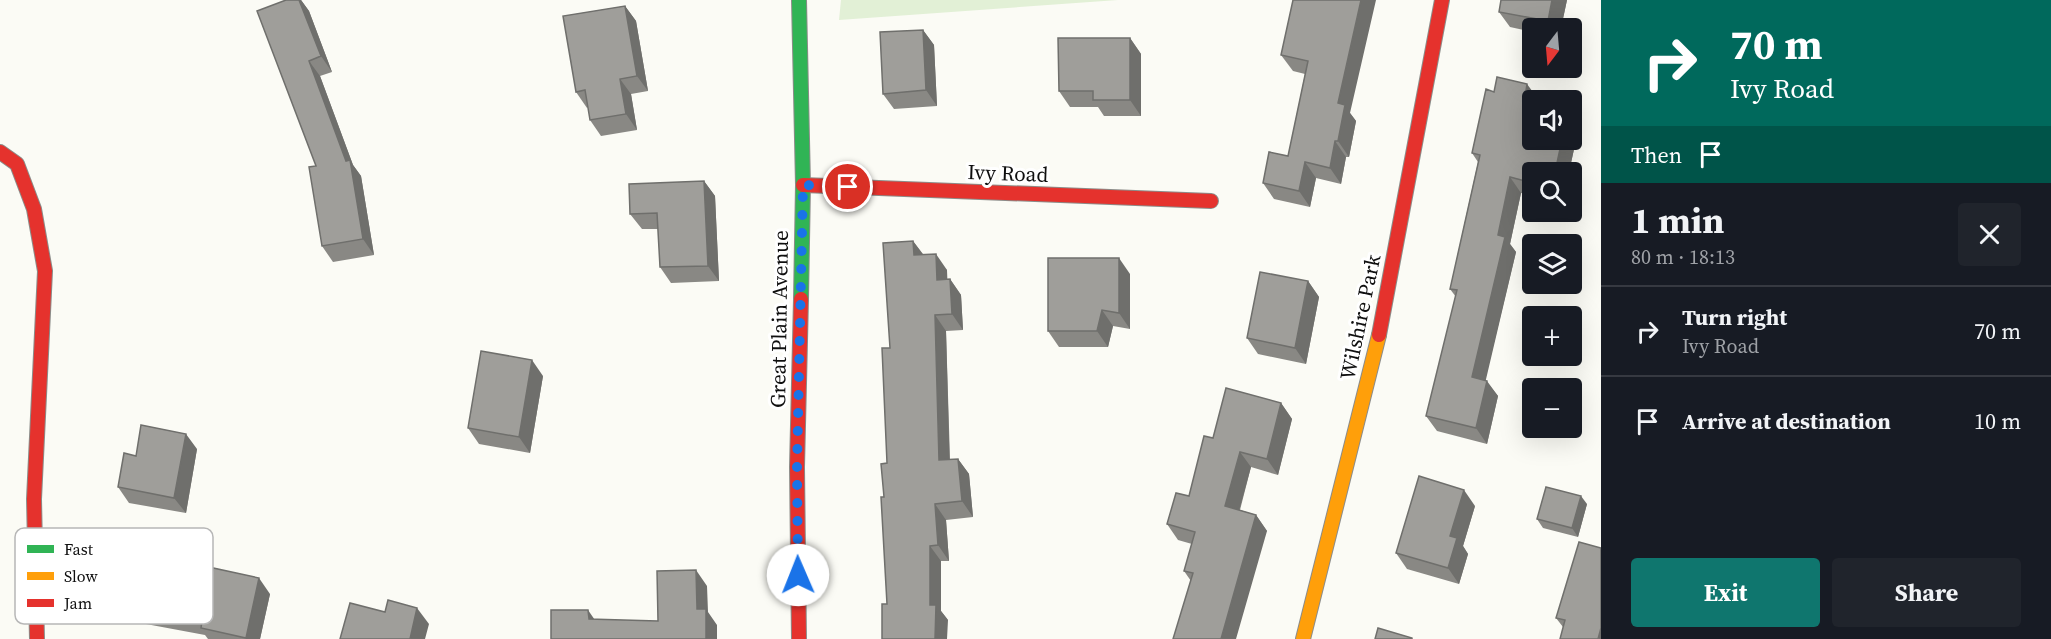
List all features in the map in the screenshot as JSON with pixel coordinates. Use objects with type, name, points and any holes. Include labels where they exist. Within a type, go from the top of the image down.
[{"type":"street","name":"Great Plain Avenue","points":[[799,0],[803,185],[797,467],[799,639]]},
{"type":"street","name":"Wilshire Park","points":[[1303,639],[1376,351],[1442,0]]},
{"type":"street","points":[[0,152],[17,165],[26,187],[34,209],[45,272],[35,528]]},
{"type":"street","name":"Ivy Road","points":[[803,185],[1211,201]]},
{"type":"street","points":[[37,624],[37,639]]},
{"type":"green space","points":[[841,0],[1118,0],[839,20]]},
{"type":"building","points":[[286,0],[299,0],[321,56],[309,61],[346,161],[350,160],[363,239],[322,246],[309,167],[316,166],[257,11]]},
{"type":"building","points":[[1293,0],[1361,0],[1338,103],[1345,105],[1330,168],[1305,162],[1299,191],[1263,183],[1269,152],[1288,156],[1308,61],[1281,55]]},
{"type":"building","points":[[1501,0],[1552,0],[1549,18],[1532,18],[1499,12]]},
{"type":"building","points":[[625,6],[637,76],[620,79],[626,114],[590,120],[585,90],[576,92],[563,16]]},
{"type":"building","points":[[923,30],[926,90],[883,94],[880,32]]},
{"type":"building","points":[[1058,38],[1130,38],[1130,100],[1093,100],[1093,91],[1059,91]]},
{"type":"building","points":[[1497,77],[1527,84],[1526,90],[1522,90],[1522,150],[1560,150],[1557,162],[1522,162],[1522,180],[1510,177],[1498,235],[1505,237],[1472,377],[1487,381],[1476,428],[1426,416],[1457,290],[1450,289],[1480,155],[1472,153],[1486,89],[1494,92]]},
{"type":"building","points":[[704,181],[708,266],[660,267],[657,213],[630,214],[629,184]]},
{"type":"building","points":[[913,241],[914,255],[936,254],[937,280],[950,279],[952,314],[935,315],[939,460],[958,459],[962,501],[935,504],[938,545],[930,546],[930,605],[936,605],[935,639],[882,639],[882,604],[887,604],[881,464],[887,463],[882,348],[890,348],[883,243]]},
{"type":"building","points":[[1048,258],[1119,258],[1119,313],[1102,310],[1097,331],[1048,331]]},
{"type":"building","points":[[1260,272],[1308,281],[1295,348],[1247,338]]},
{"type":"building","points":[[481,351],[532,360],[519,437],[468,428]]},
{"type":"building","points":[[1226,388],[1281,403],[1267,459],[1240,452],[1225,506],[1256,515],[1221,639],[1173,639],[1193,573],[1184,571],[1195,532],[1167,524],[1176,493],[1189,496],[1204,436],[1213,438]]},
{"type":"building","points":[[141,425],[186,434],[174,498],[118,487],[124,453],[136,456]]},
{"type":"building","points":[[1419,476],[1464,490],[1450,536],[1457,538],[1448,568],[1396,553]]},
{"type":"building","points":[[1546,487],[1581,496],[1572,528],[1537,519]]},
{"type":"building","points":[[1579,542],[1601,548],[1601,628],[1598,639],[1560,639],[1565,620],[1556,618]]},
{"type":"building","points":[[213,568],[259,578],[246,638],[201,628],[202,624],[213,624]]},
{"type":"building","points":[[696,570],[697,609],[706,609],[706,639],[551,639],[551,610],[588,610],[589,619],[658,621],[657,571]]},
{"type":"building","points":[[388,600],[417,608],[410,639],[340,639],[350,603],[385,612]]},
{"type":"building","points":[[1378,628],[1412,638],[1412,639],[1375,639]]},
{"type":"traffic: fast","points":[[799,0],[803,185],[801,299]]},
{"type":"traffic: slow","points":[[1303,639],[1379,335]]},
{"type":"traffic: jam","points":[[1379,335],[1442,0]]},
{"type":"traffic: jam","points":[[0,152],[17,164],[34,209],[45,271],[35,528]]},
{"type":"traffic: jam","points":[[803,185],[1211,201]]},
{"type":"traffic: jam","points":[[799,639],[797,467],[801,299]]},
{"type":"traffic: jam","points":[[37,624],[37,639]]},
{"type":"route","points":[[798,575],[797,467],[803,185],[848,187]]}]
